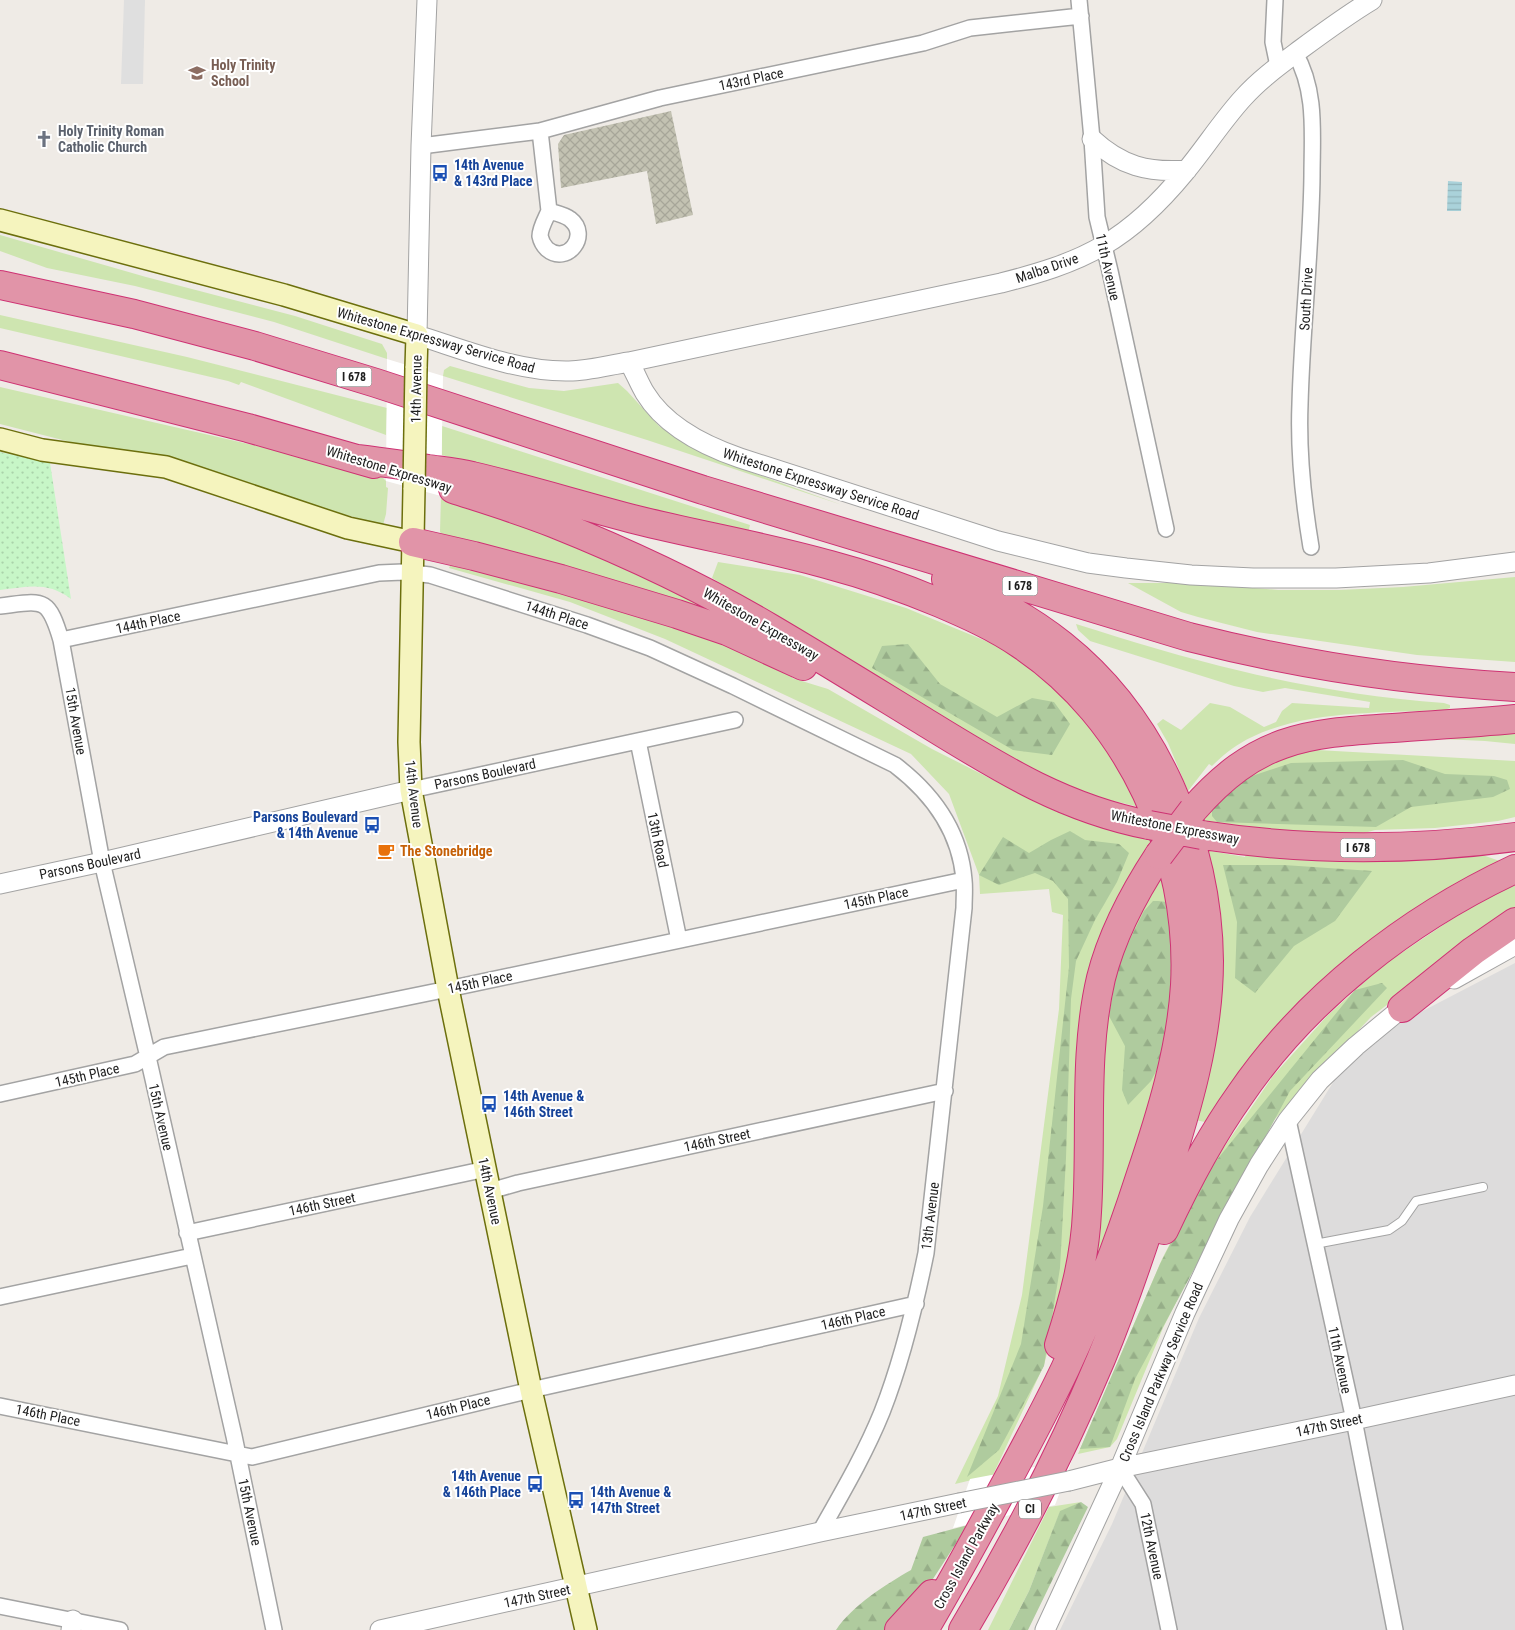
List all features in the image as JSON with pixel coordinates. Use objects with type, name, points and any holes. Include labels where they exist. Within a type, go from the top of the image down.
[{"type":"highway","name":"I 678","points":[[0,285],[141,316],[255,346],[360,378],[703,490],[1158,628],[1220,645],[1340,669],[1515,687]]},
{"type":"highway","name":"Whitestone Expressway","points":[[0,365],[182,410],[357,459],[452,488],[552,523],[686,582],[725,602],[771,628],[984,759],[1031,785],[1067,801],[1110,815],[1149,825],[1197,822],[1288,845],[1350,848],[1422,847],[1515,837]]},
{"type":"highway","points":[[357,459],[469,475],[635,519],[815,561],[854,572],[911,592],[980,620],[1031,651],[1084,699],[1120,746],[1154,810],[1168,847],[1175,874],[1183,916],[1185,953],[1185,986],[1181,1022],[1169,1079],[1157,1123],[1131,1206],[1110,1262],[1066,1367],[1007,1481]]},
{"type":"highway","points":[[703,490],[950,581],[990,599],[1038,627],[1072,653],[1116,699],[1156,758],[1178,806],[1195,858],[1206,917],[1209,962],[1204,1024],[1191,1089],[1167,1174],[1127,1292],[1090,1385]]},
{"type":"highway","points":[[413,542],[562,579],[715,626],[792,660],[984,759]]},
{"type":"highway","points":[[1007,1481],[1066,1324],[1074,1297],[1081,1261],[1086,1234],[1088,1194],[1091,1049],[1095,1008],[1101,979],[1120,923],[1159,855],[1197,822],[1218,783],[1235,769],[1262,753],[1289,741],[1342,731],[1515,719]]},
{"type":"highway","points":[[1090,1385],[1192,1172],[1231,1108],[1266,1061],[1290,1032],[1317,1005],[1370,959],[1439,911],[1515,869]]},
{"type":"highway","points":[[1402,1008],[1474,951],[1515,922]]},
{"type":"highway","name":"CI","points":[[963,1630],[1023,1524],[1090,1385]]},
{"type":"highway","name":"Cross Island Parkway","points":[[924,1630],[966,1558],[1007,1481]]},
{"type":"highway","points":[[899,1630],[966,1558]]},
{"type":"main road","name":"Whitestone Expressway Service Road","points":[[0,220],[284,295],[417,336]]},
{"type":"main road","name":"14th Avenue","points":[[417,336],[409,749],[411,790],[448,989],[531,1390],[586,1630]]},
{"type":"main road","points":[[0,439],[42,450],[166,467],[348,528],[413,542]]},
{"type":"street","name":"14th Avenue","points":[[417,336],[421,146],[427,0]]},
{"type":"street","name":"11th Avenue","points":[[1079,0],[1097,217],[1166,529]]},
{"type":"street","points":[[1275,0],[1273,42],[1278,66]]},
{"type":"street","name":"Malba Drive","points":[[629,362],[1001,284],[1062,265],[1104,245],[1131,226],[1167,193],[1244,97],[1295,53],[1343,17],[1372,0]]},
{"type":"street","name":"143rd Place","points":[[421,146],[540,131],[660,98],[923,43],[970,28],[1081,16]]},
{"type":"street","name":"South Drive","points":[[1295,53],[1307,82],[1312,115],[1311,205],[1299,436],[1302,484],[1311,548]]},
{"type":"street","points":[[540,131],[549,211]]},
{"type":"street","points":[[1092,140],[1109,154],[1131,165],[1174,171],[1187,170]]},
{"type":"street","name":"Whitestone Expressway Service Road","points":[[417,336],[506,363],[533,369],[570,371],[629,362],[645,392],[660,411],[680,428],[716,449],[749,462],[956,528],[1031,550],[1088,562],[1191,575],[1253,578],[1398,576],[1515,562]]},
{"type":"street","name":"144th Place","points":[[61,640],[379,573],[412,572],[438,576],[601,629],[643,645],[710,674],[889,761],[915,780],[943,815],[954,838],[964,880]]},
{"type":"street","name":"15th Avenue","points":[[0,606],[30,602],[47,606],[55,620],[61,640],[102,862],[237,1453],[274,1630]]},
{"type":"street","name":"Parsons Boulevard","points":[[0,884],[411,790],[736,720]]},
{"type":"street","name":"13th Road","points":[[638,741],[679,940]]},
{"type":"street","name":"145th Place","points":[[0,1094],[135,1064],[164,1048],[964,880]]},
{"type":"street","name":"13th Avenue","points":[[820,1532],[853,1472],[881,1414],[898,1368],[916,1304],[926,1253],[945,1092],[964,908],[964,880]]},
{"type":"street","points":[[1288,1120],[1320,1080],[1356,1046],[1402,1008],[1515,945]]},
{"type":"street","name":"146th Street","points":[[490,1191],[528,1181],[945,1092]]},
{"type":"street","name":"11th Avenue","points":[[1288,1120],[1354,1420],[1396,1630]]},
{"type":"street","name":"Cross Island Parkway Service Road","points":[[1045,1630],[1120,1468],[1185,1313],[1229,1219],[1259,1165],[1288,1120]]},
{"type":"street","name":"146th Street","points":[[187,1233],[486,1169]]},
{"type":"street","points":[[0,1297],[192,1256]]},
{"type":"street","name":"146th Place","points":[[0,1406],[252,1457],[531,1390],[916,1304]]},
{"type":"street","name":"147th Street","points":[[380,1630],[820,1532],[1069,1481],[1120,1468],[1515,1385]]},
{"type":"street","name":"12th Avenue","points":[[1120,1468],[1143,1504],[1169,1630]]},
{"type":"street","points":[[0,1606],[72,1625],[120,1630]]},
{"type":"lane","points":[[1315,1244],[1389,1230],[1402,1221],[1416,1201],[1483,1187]]},
{"type":"shaded area","points":[[124,0],[145,0],[143,84],[121,84]]},
{"type":"shaded area","points":[[671,111],[693,215],[656,224],[647,171],[561,188],[558,144],[564,135]]},
{"type":"shaded area","points":[[1515,963],[1515,1630],[1060,1630],[1112,1524],[1199,1318],[1250,1217],[1337,1076],[1392,1027]]},
{"type":"green space","points":[[0,235],[146,277],[295,316],[382,344],[387,353],[387,359],[274,322],[135,286],[47,268],[0,251]]},
{"type":"green space","points":[[0,315],[187,357],[387,408],[386,435],[241,382],[239,385],[0,328]]},
{"type":"green space","points":[[450,366],[529,388],[564,391],[618,383],[659,426],[712,458],[842,505],[647,440],[443,376],[444,370]]},
{"type":"green space","points":[[0,387],[331,463],[382,477],[386,481],[386,487],[388,488],[383,525],[215,479],[0,424]]},
{"type":"green space","points":[[442,426],[750,525],[748,533],[516,476],[442,455]]},
{"type":"green space","points":[[0,452],[50,463],[71,599],[62,593],[45,587],[0,590]]},
{"type":"green space","points":[[441,496],[529,523],[702,598],[701,610],[443,536],[440,532]]},
{"type":"green space","points":[[718,562],[800,575],[906,608],[1010,651],[1077,700],[1143,808],[1114,801],[1113,804],[1081,794],[999,754],[712,578]]},
{"type":"green space","points":[[460,563],[692,629],[792,670],[792,678],[828,689],[932,749],[1033,800],[1111,826],[1110,830],[1153,837],[1154,839],[1136,866],[1120,896],[1064,1290],[1044,1365],[993,1475],[955,1484],[998,1396],[1022,1295],[1059,1009],[1063,915],[1052,912],[1049,889],[980,894],[979,875],[949,794],[911,754],[665,639],[570,602],[449,568],[451,564]]},
{"type":"green space","points":[[1515,577],[1515,662],[1417,655],[1257,632],[1181,612],[1128,583],[1196,583],[1278,590],[1339,590],[1403,587]]},
{"type":"green space","points":[[1076,624],[1178,655],[1266,677],[1367,695],[1444,703],[1450,705],[1450,708],[1444,710],[1346,714],[1321,717],[1274,728],[1241,743],[1212,766],[1209,764],[1188,791],[1168,743],[1157,724],[1163,719],[1181,730],[1210,703],[1230,707],[1264,727],[1276,722],[1282,711],[1292,703],[1369,708],[1370,702],[1285,688],[1263,692],[1234,686],[1090,641],[1078,630]]},
{"type":"green space","points":[[908,644],[940,684],[997,717],[1032,698],[1054,702],[1070,724],[1052,755],[1013,750],[872,668],[882,646]]},
{"type":"green space","points":[[1515,725],[1515,744],[1354,735]]},
{"type":"green space","points":[[1299,749],[1515,761],[1515,817],[1498,821],[1435,828],[1375,830],[1347,838],[1198,822],[1231,784]]},
{"type":"green space","points":[[1403,760],[1445,774],[1494,776],[1507,780],[1510,789],[1493,797],[1411,807],[1376,827],[1217,822],[1212,816],[1212,808],[1246,778],[1291,763]]},
{"type":"green space","points":[[1070,831],[1085,840],[1119,844],[1129,853],[1117,882],[1095,920],[1076,961],[1071,999],[1066,1158],[1060,1268],[1044,1366],[999,1450],[967,1477],[1021,1344],[1043,1206],[1069,967],[1068,899],[1053,881],[1035,873],[999,885],[979,875],[1003,837],[1029,853]]},
{"type":"green space","points":[[1205,850],[1245,857],[1247,851],[1477,853],[1511,865],[1431,910],[1205,1122],[1195,1120]]},
{"type":"green space","points":[[1223,865],[1284,865],[1372,871],[1335,921],[1294,946],[1255,993],[1235,978],[1237,922]]},
{"type":"green space","points":[[1164,870],[1170,899],[1169,1046],[1108,1239],[1090,1273],[1097,1078],[1119,950]]},
{"type":"green space","points":[[1515,885],[1515,915],[1469,943],[1371,1017],[1274,1120],[1224,1208],[1163,1328],[1117,1439],[1110,1447],[1078,1454],[1162,1259],[1207,1172],[1273,1076],[1327,1016],[1382,966],[1482,899]]},
{"type":"green space","points":[[1153,901],[1167,902],[1174,935],[1169,1046],[1151,1081],[1128,1105],[1122,1090],[1125,1046],[1109,1016],[1118,963],[1144,911]]},
{"type":"green space","points":[[1382,983],[1387,988],[1290,1091],[1135,1379],[1110,1447],[1080,1449],[1160,1264],[1207,1172],[1355,990]]},
{"type":"green space","points":[[1081,1502],[1060,1512],[1029,1591],[1009,1630],[988,1630],[1049,1507]]},
{"type":"green space","points":[[1081,1502],[1088,1507],[1028,1630],[1009,1630],[1029,1591],[1060,1511]]},
{"type":"green space","points":[[968,1525],[931,1582],[888,1630],[836,1630],[860,1604],[911,1570],[923,1537]]},
{"type":"water","points":[[1448,181],[1462,182],[1461,211],[1447,211]]},
{"type":"pier","points":[[387,359],[443,376],[441,496],[386,481]]},
{"type":"pier","points":[[1072,1460],[1055,1505],[953,1528],[970,1479]]},
{"type":"place","name":"Holy Trinity School","points":[[197,73]]},
{"type":"place","name":"Holy Trinity Roman Catholic Church","points":[[44,139]]},
{"type":"place","name":"14th Avenue & 143rd Place","points":[[440,173]]},
{"type":"place","name":"Parsons Boulevard & 14th Avenue","points":[[372,825]]},
{"type":"place","name":"The Stonebridge","points":[[386,851]]},
{"type":"place","name":"14th Avenue & 146th Street","points":[[489,1104]]},
{"type":"place","name":"14th Avenue & 146th Place","points":[[535,1484]]},
{"type":"place","name":"14th Avenue & 147th Street","points":[[576,1500]]}]
